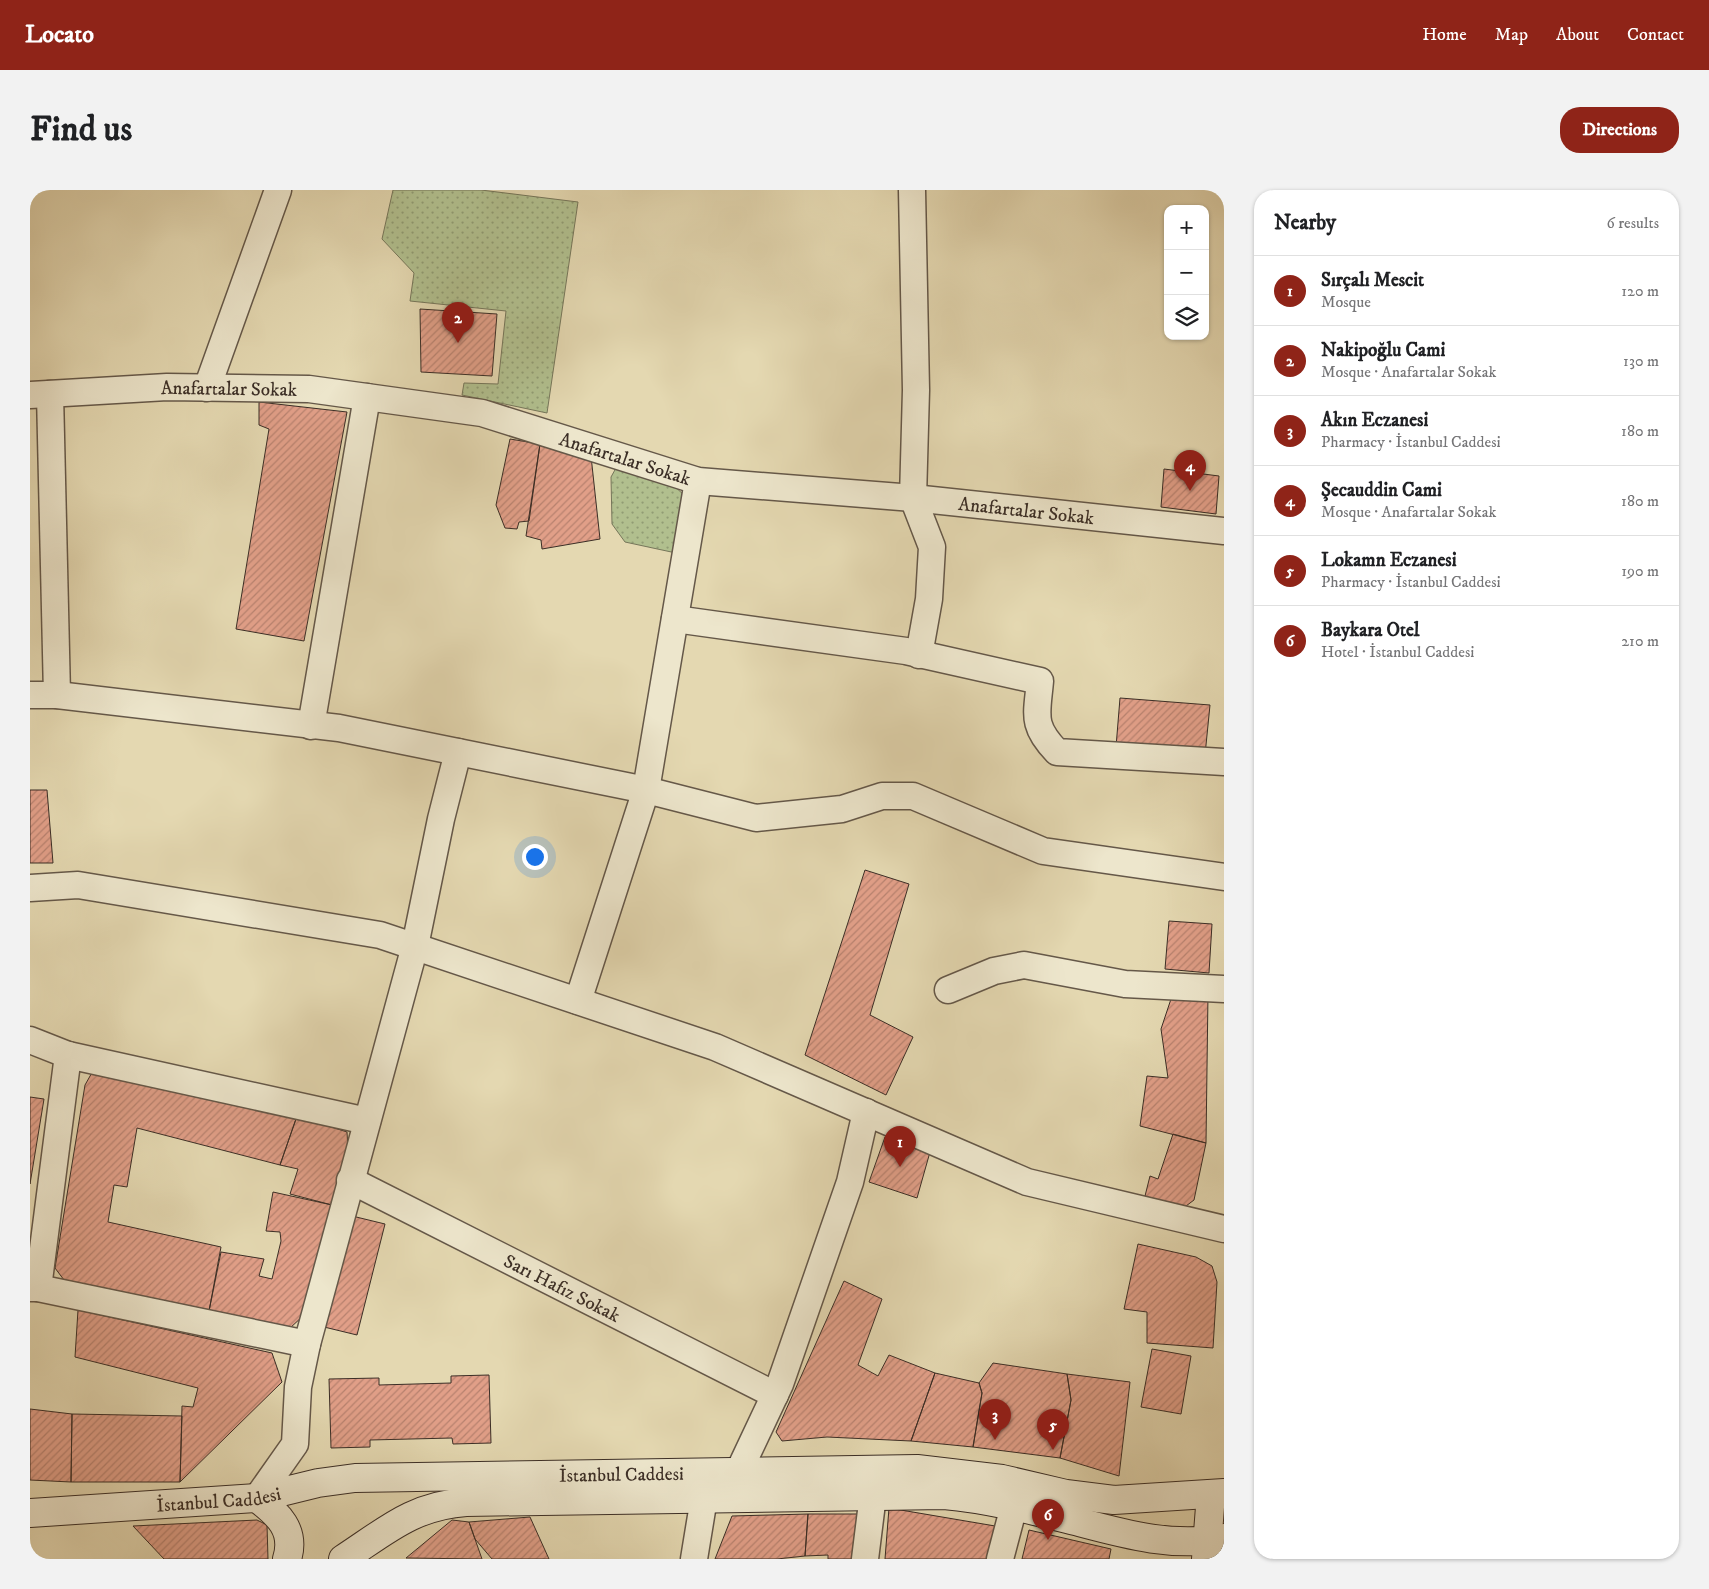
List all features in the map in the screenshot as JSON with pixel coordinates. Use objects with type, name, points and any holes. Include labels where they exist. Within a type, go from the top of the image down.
[{"type":"main road","name":"İstanbul Caddesi","points":[[30,1513],[257,1498],[318,1483],[355,1478],[917,1469],[1002,1479],[1066,1494],[1114,1500],[1154,1499],[1220,1489]]},
{"type":"main road","points":[[1214,1549],[1220,1489]]},
{"type":"main road","name":"İstanbul Caddesi","points":[[342,1559],[404,1518],[443,1503],[873,1495],[944,1495],[975,1498],[1145,1538],[1214,1549]]},
{"type":"main road","points":[[257,1498],[278,1513],[288,1532],[287,1559]]},
{"type":"street","points":[[207,388],[278,190]]},
{"type":"street","points":[[912,190],[916,390],[912,498],[932,547],[929,598],[920,655]]},
{"type":"street","name":"Anafartalar Sokak","points":[[40,395],[167,387],[309,389],[482,413],[698,480],[912,498],[1224,531]]},
{"type":"street","points":[[40,395],[57,695]]},
{"type":"street","points":[[311,726],[367,397]]},
{"type":"street","points":[[578,1001],[646,790],[698,480]]},
{"type":"street","points":[[675,619],[920,655],[1040,681],[1036,722],[1044,738],[1056,752],[1224,762]]},
{"type":"street","points":[[30,695],[57,695],[339,728],[646,790],[756,818],[842,809],[882,796],[912,796],[1043,851],[1224,877]]},
{"type":"street","points":[[257,1498],[295,1444],[298,1387],[306,1344],[415,946],[441,819],[458,752]]},
{"type":"street","points":[[30,888],[78,885],[380,935],[716,1047],[1027,1182],[1224,1229]]},
{"type":"street","points":[[948,990],[994,971],[1024,965],[1125,984],[1224,989]]},
{"type":"street","points":[[30,1040],[68,1055],[366,1121]]},
{"type":"street","points":[[68,1055],[34,1288],[306,1344]]},
{"type":"street","points":[[739,1471],[775,1395],[850,1182],[866,1112]]},
{"type":"street","name":"Sarı Hafız Sokak","points":[[350,1180],[775,1395]]},
{"type":"street","points":[[865,1559],[873,1495]]},
{"type":"street","points":[[694,1559],[704,1498]]},
{"type":"street","points":[[1000,1559],[1014,1506]]},
{"type":"green space","points":[[393,190],[481,190],[578,202],[547,413],[462,395],[464,383],[498,384],[506,311],[410,301],[414,273],[382,239]]},
{"type":"green space","points":[[616,468],[673,485],[684,495],[676,553],[625,542],[612,524],[611,477]]},
{"type":"building","points":[[420,309],[497,314],[492,376],[421,372]]},
{"type":"building","points":[[259,402],[347,412],[304,641],[236,629],[269,429],[259,425]]},
{"type":"building","points":[[510,439],[540,444],[529,521],[519,522],[517,529],[505,528],[496,505]]},
{"type":"building","points":[[540,444],[591,456],[600,539],[542,549],[541,540],[526,536]]},
{"type":"building","points":[[1164,469],[1219,476],[1216,514],[1161,507]]},
{"type":"building","points":[[1120,698],[1210,705],[1205,755],[1116,747]]},
{"type":"building","points":[[30,790],[47,790],[53,863],[30,863]]},
{"type":"building","points":[[865,870],[909,884],[870,1015],[913,1037],[886,1095],[805,1055]]},
{"type":"building","points":[[1169,921],[1212,924],[1209,973],[1165,969]]},
{"type":"building","points":[[1174,990],[1208,994],[1206,1143],[1140,1126],[1147,1076],[1168,1078],[1161,1029]]},
{"type":"building","points":[[94,1069],[297,1116],[280,1165],[137,1128],[127,1187],[114,1185],[108,1222],[221,1247],[209,1311],[64,1280],[55,1268],[85,1085]]},
{"type":"building","points":[[30,1097],[44,1099],[30,1184]]},
{"type":"building","points":[[297,1116],[347,1132],[348,1150],[332,1205],[290,1194],[298,1169],[280,1165]]},
{"type":"building","points":[[902,1133],[930,1152],[917,1198],[869,1182],[885,1137]]},
{"type":"building","points":[[1173,1134],[1206,1143],[1194,1200],[1182,1209],[1145,1196],[1150,1176],[1158,1179]]},
{"type":"building","points":[[273,1192],[332,1205],[304,1315],[289,1329],[209,1311],[221,1252],[264,1259],[259,1276],[272,1279],[281,1241],[280,1232],[266,1231]]},
{"type":"building","points":[[348,1215],[385,1224],[357,1335],[320,1326]]},
{"type":"building","points":[[1138,1244],[1196,1257],[1212,1266],[1217,1282],[1213,1348],[1147,1343],[1147,1312],[1124,1309]]},
{"type":"building","points":[[844,1281],[882,1299],[858,1365],[878,1376],[889,1355],[935,1373],[911,1441],[827,1437],[782,1441],[776,1432]]},
{"type":"building","points":[[78,1310],[272,1353],[282,1382],[180,1482],[182,1406],[193,1407],[198,1388],[75,1357]]},
{"type":"building","points":[[1152,1349],[1191,1356],[1181,1414],[1141,1407]]},
{"type":"building","points":[[993,1363],[1067,1374],[1071,1400],[1060,1458],[973,1447],[982,1393],[979,1383]]},
{"type":"building","points":[[935,1373],[979,1383],[982,1393],[973,1447],[911,1441]]},
{"type":"building","points":[[1067,1374],[1130,1382],[1119,1476],[1060,1458],[1071,1400]]},
{"type":"building","points":[[489,1375],[491,1443],[453,1444],[452,1438],[370,1440],[370,1447],[331,1448],[329,1379],[379,1378],[379,1385],[451,1383],[451,1376]]},
{"type":"building","points":[[30,1409],[72,1414],[71,1482],[30,1480]]},
{"type":"building","points":[[72,1414],[182,1416],[180,1482],[71,1482]]},
{"type":"building","points":[[889,1508],[1001,1527],[993,1559],[885,1559]]},
{"type":"building","points":[[808,1514],[805,1556],[777,1559],[715,1559],[732,1516]]},
{"type":"building","points":[[808,1514],[864,1514],[858,1559],[828,1559],[828,1555],[805,1556]]},
{"type":"building","points":[[530,1517],[549,1559],[492,1559],[475,1539],[469,1522]]},
{"type":"building","points":[[257,1520],[267,1525],[268,1559],[164,1559],[133,1526]]},
{"type":"building","points":[[452,1520],[469,1522],[482,1559],[406,1558]]},
{"type":"building","points":[[1029,1530],[1111,1549],[1109,1559],[1022,1559]]},
{"type":"place","name":"Nakipoğlu Cami","points":[[458,343]]},
{"type":"place","name":"Şecauddin Cami","points":[[1190,491]]},
{"type":"place","name":"Sırçalı Mescit","points":[[900,1167]]},
{"type":"place","name":"Akın Eczanesi","points":[[995,1440]]},
{"type":"place","name":"Lokamn Eczanesi","points":[[1053,1450]]},
{"type":"place","name":"Baykara Otel","points":[[1048,1540]]}]
